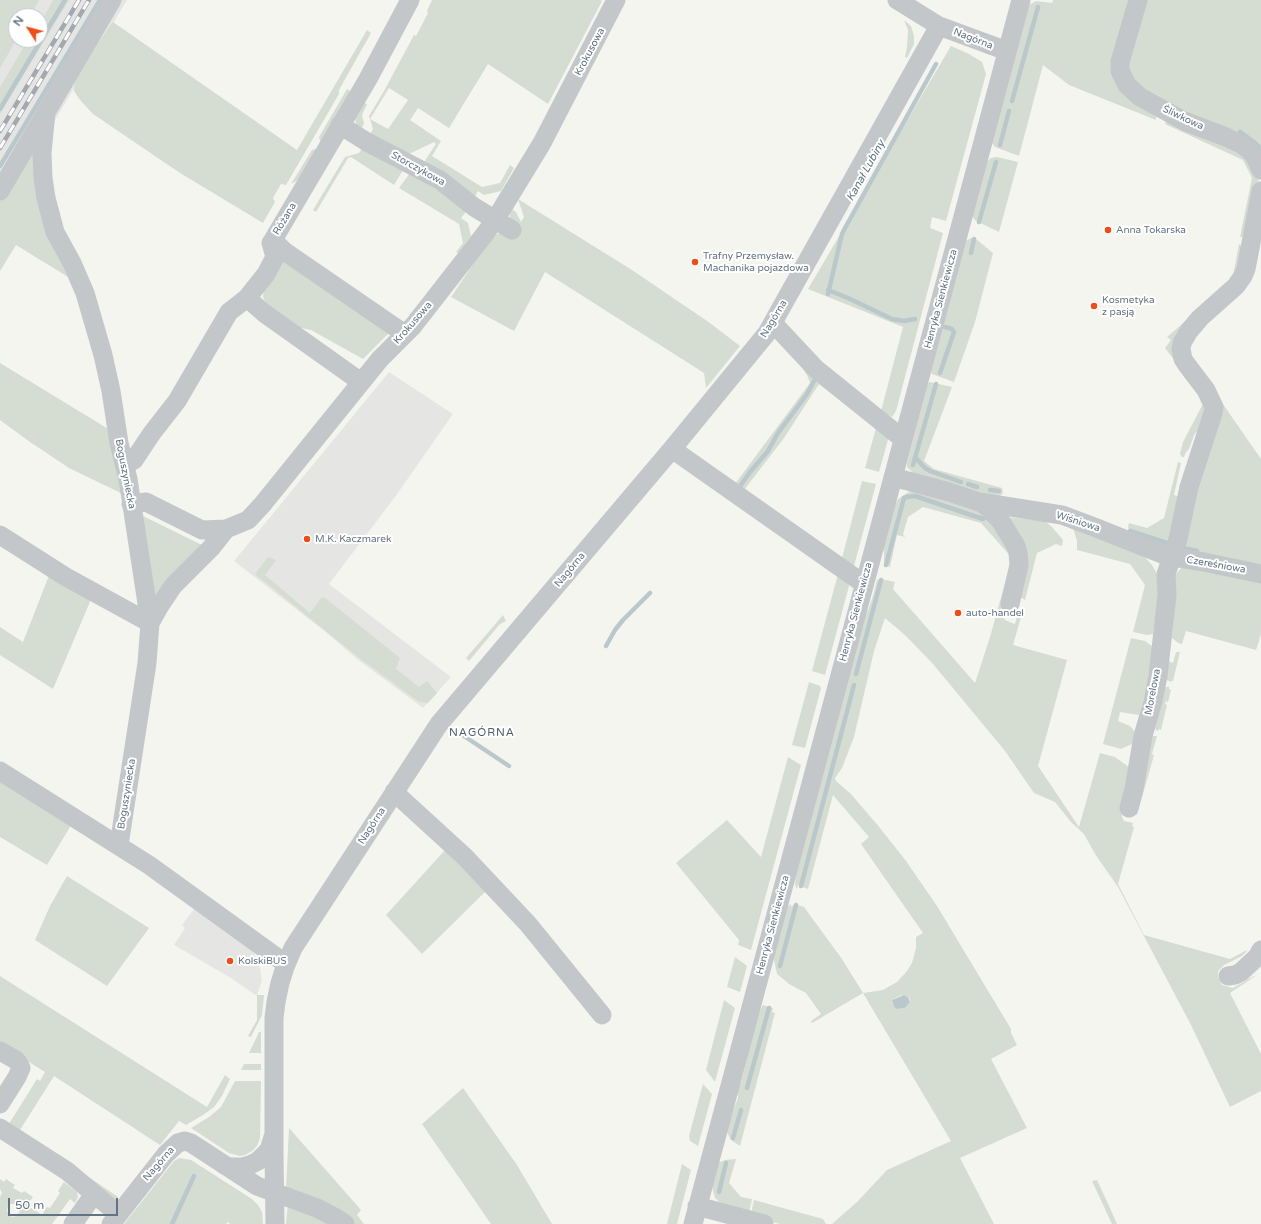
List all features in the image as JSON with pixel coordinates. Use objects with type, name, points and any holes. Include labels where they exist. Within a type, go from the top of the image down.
[{"type":"street","points":[[0,191],[112,0]]},
{"type":"street","name":"Różana","points":[[125,465],[134,460],[152,433],[177,401],[230,312],[246,298],[266,274],[275,257],[271,243],[378,61],[410,0]]},
{"type":"street","name":"Krokusowa","points":[[131,504],[146,502],[202,530],[226,529],[248,520],[262,506],[380,359],[405,334],[495,220],[542,143],[616,0]]},
{"type":"street","name":"Nagórna","points":[[897,0],[939,26],[1007,51]]},
{"type":"street","name":"Henryka Sienkiewicza","points":[[695,1215],[1021,0]]},
{"type":"street","name":"Śliwkowa","points":[[1138,0],[1120,62],[1120,70],[1130,90],[1184,121],[1238,142],[1254,155],[1261,170]]},
{"type":"street","name":"Nagórna","points":[[114,1219],[166,1154],[181,1142],[188,1142],[257,1186],[274,1192],[274,1018],[278,990],[286,964],[298,939],[430,738],[449,713],[672,449],[754,350],[773,323],[939,26]]},
{"type":"street","name":"Boguszyniecka","points":[[46,112],[42,153],[43,178],[46,198],[55,232],[79,278],[94,324],[111,391],[119,443],[125,465],[150,623],[147,663],[119,845]]},
{"type":"street","name":"Storczykowa","points":[[340,125],[367,142],[440,180],[474,207],[512,230]]},
{"type":"street","name":"Morelowa","points":[[1129,808],[1158,676],[1169,566],[1180,530],[1185,500],[1214,407],[1206,390],[1183,359],[1181,349],[1182,343],[1189,331],[1200,318],[1236,286],[1243,276],[1246,268],[1261,191]]},
{"type":"street","points":[[273,240],[288,254],[405,334]]},
{"type":"street","points":[[246,298],[264,313],[361,382]]},
{"type":"street","points":[[773,323],[816,370],[903,439]]},
{"type":"street","points":[[672,449],[864,584]]},
{"type":"street","name":"Wiśniowa","points":[[893,477],[950,492],[979,502],[1062,516],[1112,533],[1148,550]]},
{"type":"street","name":"Wiśniowa","points":[[979,502],[986,506],[1000,520],[1016,546],[1019,565],[1010,604]]},
{"type":"street","points":[[0,535],[66,577],[150,623],[173,586],[211,548],[226,529]]},
{"type":"street","name":"Morelowa","points":[[1148,550],[1161,562],[1169,566]]},
{"type":"street","name":"Czereśniowa","points":[[1169,566],[1204,562],[1261,574]]},
{"type":"street","name":"Boguszyniecka","points":[[0,771],[119,845],[180,886],[286,964]]},
{"type":"street","points":[[394,792],[465,857],[528,924],[602,1014]]},
{"type":"street","points":[[1228,976],[1236,975],[1241,972],[1257,957],[1261,950]]},
{"type":"street","points":[[0,1051],[16,1060],[20,1068],[18,1077],[0,1104]]},
{"type":"street","points":[[0,1128],[67,1170],[94,1194],[114,1219]]},
{"type":"street","name":"Nagórna","points":[[220,1163],[234,1167],[242,1167],[258,1161],[271,1146],[274,1136]]},
{"type":"street","points":[[275,1224],[274,1192],[317,1208],[345,1224]]},
{"type":"street","points":[[73,1224],[94,1194]]},
{"type":"street","points":[[695,1215],[764,1224]]},
{"type":"shaded area","points":[[0,0],[39,0],[34,8],[8,8],[8,48],[11,48],[0,68]]},
{"type":"shaded area","points":[[27,0],[127,0],[34,155],[30,152],[0,201],[0,45],[8,42],[8,48],[48,48],[48,8],[22,8]]},
{"type":"shaded area","points":[[53,0],[69,0],[48,35],[48,9]]},
{"type":"shaded area","points":[[432,0],[602,1],[548,104],[488,64],[449,128],[418,108],[410,120],[441,141],[432,156],[482,187],[500,183],[510,165],[514,168],[501,191],[484,195],[478,191],[473,200],[424,162],[436,144],[434,142],[407,155],[368,137],[373,129],[369,116],[414,35],[416,36],[428,13],[427,11]],"holes":[[[389,88],[408,100],[388,129],[370,119]]]},
{"type":"shaded area","points":[[1053,0],[1133,0],[1118,54],[1156,116],[1156,120],[1069,85],[1043,65],[1019,156],[995,147],[992,143],[1029,5],[1036,1],[1052,3]]},
{"type":"shaded area","points":[[1142,0],[1261,0],[1261,158],[1130,84],[1126,57]]},
{"type":"shaded area","points":[[904,20],[911,26],[914,36],[914,44],[907,58],[905,57],[908,30]]},
{"type":"shaded area","points":[[113,22],[297,150],[367,30],[371,33],[339,90],[339,94],[286,185],[281,184],[273,198],[275,202],[263,223],[180,173],[93,114],[80,100],[74,91],[75,75]]},
{"type":"shaded area","points":[[951,46],[982,62],[986,74],[946,221],[932,217],[930,228],[943,233],[896,411],[892,417],[881,411],[903,327],[808,289]]},
{"type":"shaded area","points":[[23,48],[40,48],[0,114],[0,87]]},
{"type":"shaded area","points":[[347,89],[352,92],[323,143],[320,141],[319,137]]},
{"type":"shaded area","points":[[362,102],[367,104],[362,115],[364,124],[360,131],[356,125],[355,118]]},
{"type":"shaded area","points":[[1166,121],[1232,144],[1259,175],[1258,187],[1244,237],[1240,237],[1252,178],[1243,160],[1165,124]]},
{"type":"shaded area","points":[[363,146],[406,165],[394,185],[351,157],[348,158],[316,212],[313,210],[345,157],[359,153]]},
{"type":"shaded area","points":[[32,148],[73,280],[16,245],[0,271],[0,201]]},
{"type":"shaded area","points":[[312,150],[318,150],[298,180],[291,184]]},
{"type":"shaded area","points":[[997,157],[1018,162],[999,232],[976,221],[971,215],[985,163],[991,158]]},
{"type":"shaded area","points":[[417,171],[469,208],[461,218],[468,223],[471,236],[458,253],[456,252],[463,243],[459,224],[399,188],[410,173]]},
{"type":"shaded area","points":[[518,199],[632,270],[710,323],[740,346],[706,388],[704,373],[545,272],[514,331],[451,297],[492,236],[503,232],[511,222],[508,206],[516,212],[521,222],[524,217]]},
{"type":"shaded area","points":[[971,238],[976,239],[993,253],[975,322],[954,382],[932,374],[931,372],[964,242]]},
{"type":"shaded area","points":[[1239,244],[1242,246],[1243,271],[1181,334],[1208,402],[1202,425],[1194,435],[1189,449],[1184,457],[1182,457],[1180,454],[1183,442],[1205,400],[1165,348],[1171,340],[1167,337],[1232,281]]},
{"type":"shaded area","points":[[278,257],[392,330],[363,359],[311,330],[296,327],[268,308],[263,297],[264,287]]},
{"type":"shaded area","points":[[0,363],[110,430],[125,495],[69,468],[0,420]]},
{"type":"shaded area","points":[[803,369],[889,436],[879,472],[865,468],[876,428],[819,384],[784,438],[741,494],[732,488],[810,383]]},
{"type":"shaded area","name":"M.K. Kaczmarek","points":[[389,372],[453,414],[395,497],[329,584],[451,677],[423,708],[357,659],[323,630],[234,561]]},
{"type":"shaded area","points":[[930,382],[952,387],[924,461],[934,469],[1002,488],[1003,493],[1000,496],[998,497],[973,491],[929,477],[914,474],[907,467],[928,383]]},
{"type":"shaded area","points":[[1216,394],[1261,459],[1261,569],[1181,552]]},
{"type":"shaded area","points":[[1178,462],[1181,463],[1174,495],[1180,497],[1168,547],[1130,533],[1128,527],[1129,523],[1147,528],[1164,518]]},
{"type":"shaded area","points":[[862,481],[876,484],[854,566],[841,562]]},
{"type":"shaded area","points":[[910,491],[921,492],[978,511],[995,521],[1011,543],[1015,553],[1014,572],[1001,607],[1004,619],[1007,621],[1015,624],[1017,616],[1021,617],[1013,645],[1067,660],[1038,766],[1079,827],[1100,753],[1115,757],[1129,767],[1130,776],[1122,809],[1122,817],[1124,821],[1133,823],[1132,826],[1134,827],[1118,884],[1144,935],[1230,959],[1247,950],[1242,956],[1224,965],[1218,971],[1218,977],[1222,985],[1233,988],[1257,975],[1230,993],[1261,1054],[1261,1091],[1230,1107],[1191,1025],[1118,887],[1095,854],[1084,834],[1071,822],[1055,802],[1034,793],[1005,751],[933,664],[906,636],[885,618],[874,651],[854,737],[842,768],[835,778],[836,781],[851,794],[906,861],[937,906],[1011,1029],[1011,1033],[1017,1045],[991,1059],[1027,1128],[960,1158],[994,1224],[832,1224],[857,1202],[887,1170],[951,1141],[863,993],[883,990],[897,982],[912,963],[916,948],[916,937],[923,933],[861,844],[869,837],[833,795],[808,889],[798,884],[797,889],[795,885],[796,867],[863,619],[868,610],[877,580],[881,579],[895,582],[893,589],[975,683],[990,637],[1012,558],[981,523],[923,507],[908,517],[903,534],[905,537],[897,535],[890,567],[884,565],[884,552],[882,546],[892,510],[898,499]],"holes":[[[902,995],[907,996],[910,999],[910,1002],[905,1008],[896,1009],[892,1001],[893,999]]]},
{"type":"shaded area","points":[[139,514],[204,546],[155,606]]},
{"type":"shaded area","points":[[1007,517],[1045,521],[1063,540],[1062,546],[1056,544],[1037,553],[1025,600],[1020,597]]},
{"type":"shaded area","points":[[1073,528],[1144,556],[1152,565],[1160,585],[1153,634],[1147,635],[1133,632],[1145,585],[1130,564],[1077,550],[1077,541]]},
{"type":"shaded area","points":[[268,557],[276,560],[265,575],[310,613],[322,597],[323,599],[324,597],[400,658],[396,669],[419,687],[427,681],[437,693],[428,703],[419,702],[358,657],[255,574]]},
{"type":"shaded area","points":[[1182,567],[1261,579],[1261,634],[1256,650],[1186,631],[1182,644],[1178,643],[1172,638],[1175,575]]},
{"type":"shaded area","points":[[50,573],[92,597],[53,689],[0,655],[0,627],[23,642]]},
{"type":"shaded area","points":[[838,574],[849,586],[825,675],[812,671]]},
{"type":"shaded area","points":[[503,615],[506,621],[500,624],[469,661],[466,658]]},
{"type":"shaded area","points":[[1131,638],[1145,641],[1153,647],[1153,665],[1139,715],[1120,712],[1118,721],[1130,726],[1136,733],[1132,744],[1121,749],[1103,744]]},
{"type":"shaded area","points":[[1176,652],[1180,652],[1173,681],[1171,682],[1165,679],[1168,661],[1173,663]]},
{"type":"shaded area","points":[[809,682],[820,686],[821,688],[805,748],[792,745]]},
{"type":"shaded area","points":[[1162,687],[1169,687],[1171,690],[1168,702],[1166,701],[1165,704],[1167,705],[1161,730],[1159,729],[1158,731],[1155,729]]},
{"type":"shaded area","points":[[1151,736],[1157,736],[1152,754],[1154,755],[1137,815],[1135,813]]},
{"type":"shaded area","points":[[788,757],[801,765],[751,950],[738,945],[739,940],[676,863],[727,820],[761,857]]},
{"type":"shaded area","points":[[0,776],[73,822],[47,865],[0,837]]},
{"type":"shaded area","points":[[446,849],[487,890],[422,954],[386,915]]},
{"type":"shaded area","points":[[67,876],[149,928],[107,986],[35,940],[50,906]]},
{"type":"shaded area","points":[[791,904],[791,907],[795,904],[804,907],[842,959],[863,993],[812,1023],[811,1021],[821,1014],[806,993],[789,984],[777,974],[774,960],[775,945],[785,908]]},
{"type":"shaded area","points":[[194,909],[250,944],[260,968],[262,980],[257,996],[231,978],[174,945],[185,928],[182,925]]},
{"type":"shaded area","points":[[735,957],[747,966],[740,992],[727,987]]},
{"type":"shaded area","points":[[0,976],[207,1107],[225,1075],[230,1079],[222,1096],[214,1107],[186,1125],[179,1121],[160,1145],[54,1076],[20,1130],[118,1197],[114,1202],[7,1127],[37,1079],[40,1081],[45,1072],[0,1044]]},
{"type":"shaded area","points":[[257,995],[264,995],[262,1015],[251,1037],[248,1036],[257,1020]]},
{"type":"shaded area","points":[[904,995],[908,997],[910,1002],[905,1008],[896,1009],[892,1000]]},
{"type":"shaded area","points":[[724,1000],[735,1008],[715,1082],[706,1070]]},
{"type":"shaded area","points":[[763,1005],[773,1008],[772,1012],[775,1013],[740,1146],[731,1140],[726,1130],[738,1098],[738,1088],[741,1083],[747,1059],[747,1049]]},
{"type":"shaded area","points":[[259,1032],[261,1032],[261,1053],[249,1053]]},
{"type":"shaded area","points":[[244,1064],[261,1064],[261,1070],[241,1070]]},
{"type":"shaded area","points":[[235,1081],[261,1081],[260,1138],[257,1146],[252,1151],[240,1156],[229,1153],[191,1128],[209,1117],[221,1107]]},
{"type":"shaded area","points":[[703,1084],[712,1094],[698,1146],[690,1141],[689,1136]]},
{"type":"shaded area","points":[[463,1088],[517,1165],[552,1224],[491,1224],[422,1124]]},
{"type":"shaded area","points":[[289,1128],[361,1210],[357,1215],[364,1224],[352,1224],[286,1190]]},
{"type":"shaded area","points":[[179,1158],[191,1160],[252,1199],[262,1212],[263,1224],[230,1224],[228,1222],[226,1224],[124,1224],[174,1161]]},
{"type":"shaded area","points":[[736,1159],[729,1183],[741,1197],[752,1199],[749,1213],[751,1213],[754,1200],[823,1219],[826,1224],[780,1224],[729,1211],[715,1198],[712,1187],[718,1163],[725,1160]]},
{"type":"shaded area","points":[[682,1164],[691,1170],[677,1224],[667,1224]]},
{"type":"shaded area","points":[[0,1179],[4,1182],[6,1179],[15,1185],[13,1188],[22,1193],[24,1191],[33,1197],[27,1205],[42,1215],[47,1207],[50,1208],[60,1193],[58,1191],[64,1182],[77,1192],[78,1197],[75,1203],[70,1199],[52,1224],[0,1224],[0,1197],[2,1193],[0,1189]],"holes":[[[10,1204],[15,1204],[19,1207],[20,1211],[17,1216],[12,1217],[9,1215],[7,1210]]]},
{"type":"shaded area","points":[[1097,1180],[1117,1224],[1112,1224],[1092,1181]]},
{"type":"shaded area","points":[[288,1203],[336,1224],[286,1224]]},
{"type":"waterway","points":[[0,109],[65,0]]},
{"type":"waterway","points":[[0,166],[100,0]]},
{"type":"waterway","points":[[1012,101],[1038,7]]},
{"type":"waterway","name":"Kanał Lubiny","points":[[828,294],[842,234],[936,64]]},
{"type":"waterway","points":[[1000,145],[1009,111]]},
{"type":"waterway","points":[[1240,132],[1260,148]]},
{"type":"waterway","points":[[979,222],[996,162]]},
{"type":"waterway","points":[[971,253],[974,239]]},
{"type":"waterway","points":[[828,290],[892,319],[904,321],[915,319]]},
{"type":"waterway","points":[[940,373],[954,332],[952,329],[945,327]]},
{"type":"waterway","name":"Kanał Lubiny","points":[[738,489],[768,451],[778,433],[807,394],[814,381]]},
{"type":"waterway","points":[[913,465],[936,384]]},
{"type":"waterway","points":[[915,457],[925,468],[930,471],[961,482]]},
{"type":"waterway","points":[[968,484],[977,487]]},
{"type":"waterway","points":[[990,490],[999,491]]},
{"type":"waterway","points":[[886,565],[904,498],[915,496],[983,519]]},
{"type":"waterway","points":[[1130,531],[1170,544]]},
{"type":"waterway","points":[[1183,548],[1197,551]]},
{"type":"waterway","points":[[856,674],[881,580]]},
{"type":"waterway","name":"Kanał Lubiny","points":[[606,646],[615,630],[623,620],[650,593]]},
{"type":"waterway","points":[[801,886],[854,685]]},
{"type":"waterway","name":"Kanał Lubiny","points":[[455,730],[509,766]]},
{"type":"waterway","points":[[780,966],[796,905]]},
{"type":"waterway","points":[[747,1088],[769,1008]]},
{"type":"waterway","points":[[733,1138],[741,1110]]},
{"type":"waterway","points":[[719,1192],[726,1163]]},
{"type":"waterway","name":"Kanał Lubiny","points":[[172,1224],[194,1176]]},
{"type":"railway","points":[[0,131],[79,0]]},
{"type":"railway","points":[[0,148],[89,0]]},
{"type":"place","name":"Anna Tokarska","points":[[1108,230]]},
{"type":"place","name":"Trafny Przemysław. Machanika pojazdowa","points":[[695,262]]},
{"type":"place","name":"Kosmetyka z pasją","points":[[1094,306]]},
{"type":"place","name":"M.K. Kaczmarek","points":[[307,539]]},
{"type":"place","name":"auto-handel","points":[[958,613]]},
{"type":"place","name":"KolskiBUS","points":[[230,961]]},
{"type":"district","name":"NAGÓRNA","points":[[482,733]]}]
